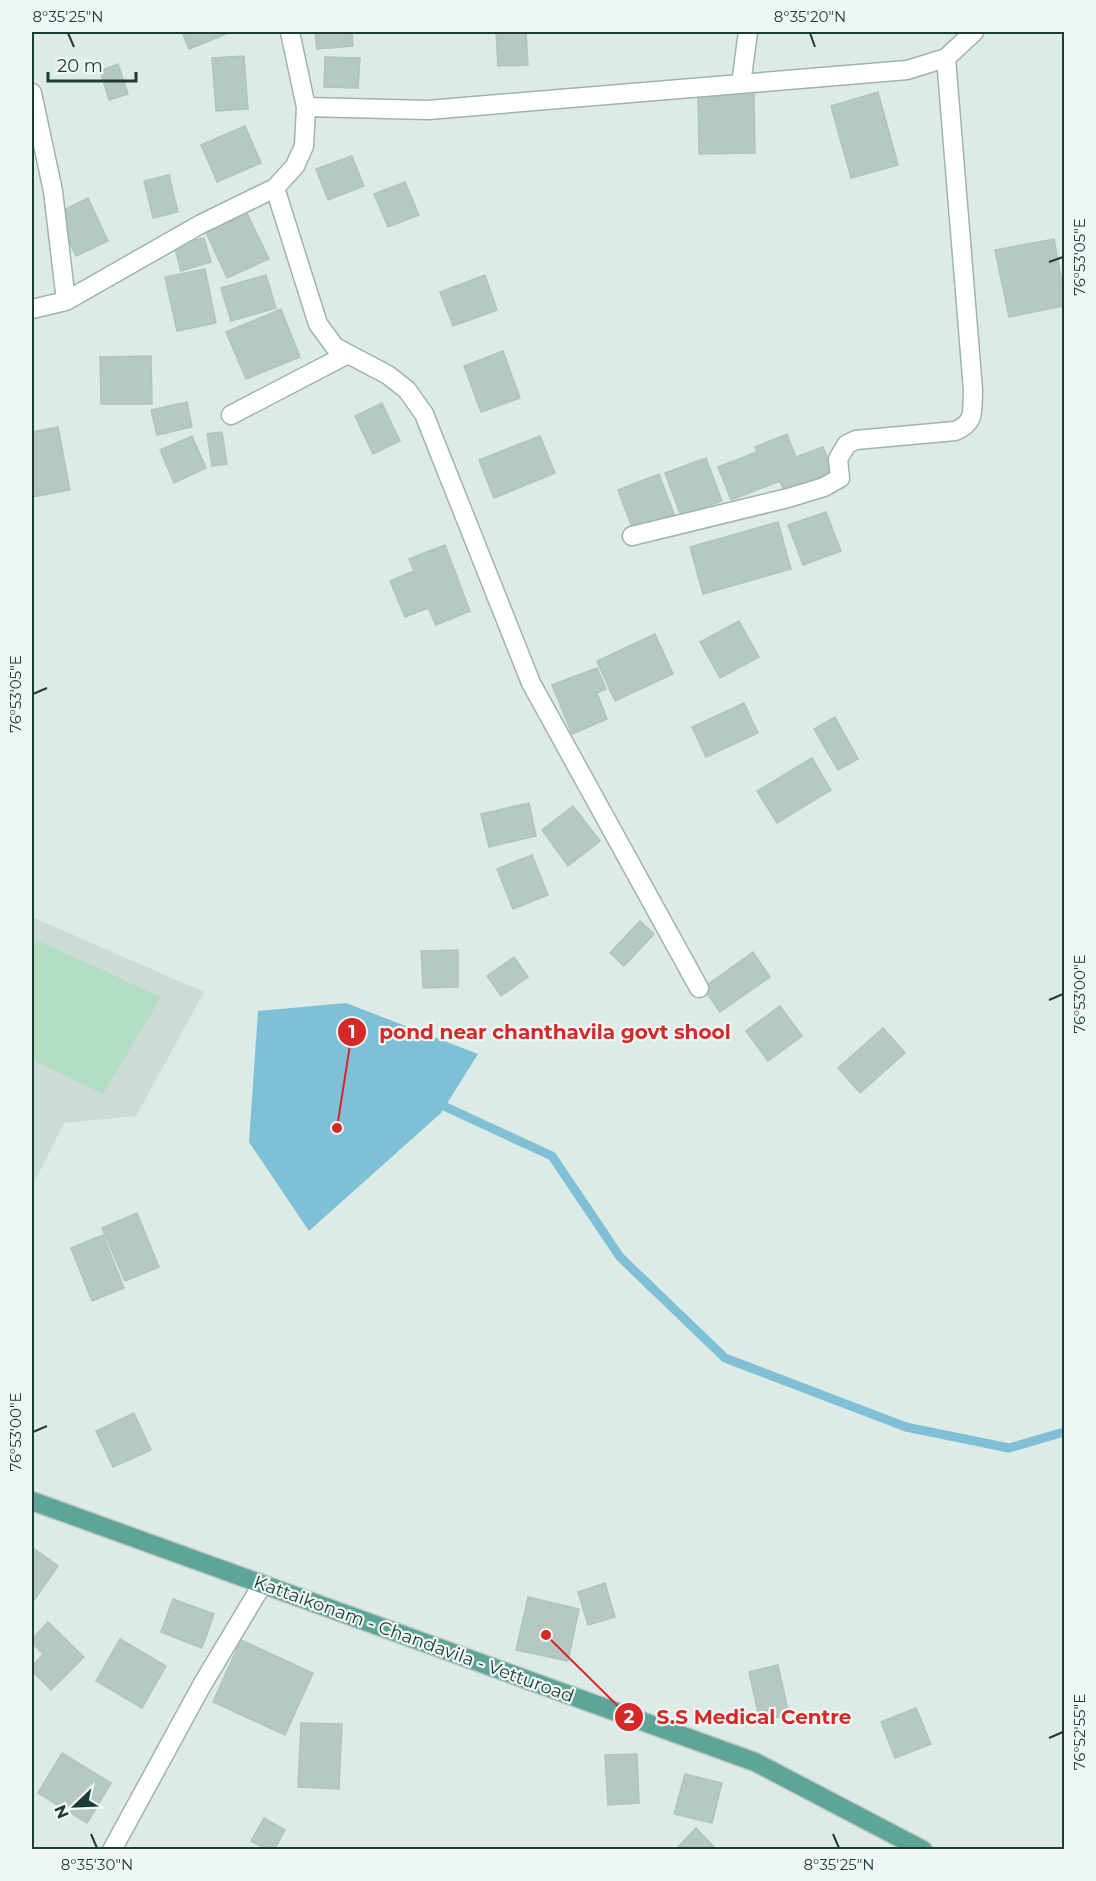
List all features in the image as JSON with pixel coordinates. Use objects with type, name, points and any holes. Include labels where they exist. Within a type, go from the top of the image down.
[{"type":"main road","name":"Kattaikonam - Chandavila - Vetturoad","points":[[32,1501],[755,1762],[923,1850]]},
{"type":"street","points":[[32,309],[66,301],[201,224],[275,188],[295,166],[304,146],[306,107],[290,32]]},
{"type":"street","points":[[741,84],[748,32]]},
{"type":"street","points":[[306,107],[428,110],[907,70],[946,58],[974,32]]},
{"type":"street","points":[[632,536],[824,487],[840,478],[838,459],[847,444],[856,440],[955,431],[966,427],[972,417],[973,390],[946,58]]},
{"type":"street","points":[[32,93],[53,191],[66,301]]},
{"type":"street","points":[[275,188],[318,324],[335,347],[388,375],[407,390],[424,414],[531,684],[699,988]]},
{"type":"street","points":[[231,415],[348,354]]},
{"type":"street","points":[[112,1850],[197,1695],[262,1585]]},
{"type":"shaded area","points":[[32,917],[204,992],[136,1116],[64,1123],[32,1187]]},
{"type":"green space","points":[[32,938],[161,997],[103,1094],[32,1060]]},
{"type":"water","points":[[346,1003],[478,1054],[441,1113],[309,1231],[249,1142],[258,1011]]},
{"type":"building","points":[[182,32],[231,32],[189,49]]},
{"type":"building","points":[[315,32],[352,32],[353,46],[317,49]]},
{"type":"building","points":[[496,32],[526,32],[528,65],[498,66]]},
{"type":"building","points":[[244,56],[248,109],[216,111],[212,58]]},
{"type":"building","points":[[325,57],[360,58],[358,88],[324,87]]},
{"type":"building","points":[[118,64],[128,94],[109,100],[100,71]]},
{"type":"building","points":[[754,88],[755,153],[699,154],[698,90]]},
{"type":"building","points":[[878,92],[898,165],[851,178],[831,106]]},
{"type":"building","points":[[245,126],[261,163],[217,182],[201,145]]},
{"type":"building","points":[[352,156],[364,186],[328,200],[316,169]]},
{"type":"building","points":[[169,175],[178,212],[153,218],[144,181]]},
{"type":"building","points":[[405,182],[419,215],[388,227],[374,194]]},
{"type":"building","points":[[88,198],[108,241],[76,256],[56,214]]},
{"type":"building","points":[[246,211],[269,259],[227,278],[205,230]]},
{"type":"building","points":[[204,238],[211,262],[181,271],[174,245]]},
{"type":"building","points":[[1054,239],[1064,292],[1064,306],[1009,317],[995,250]]},
{"type":"building","points":[[205,269],[216,323],[177,331],[165,277]]},
{"type":"building","points":[[266,275],[276,308],[231,321],[221,288]]},
{"type":"building","points":[[485,275],[497,310],[453,326],[440,292]]},
{"type":"building","points":[[281,309],[300,357],[246,379],[226,332]]},
{"type":"building","points":[[503,351],[520,398],[481,412],[464,366]]},
{"type":"building","points":[[151,356],[152,404],[101,404],[100,357]]},
{"type":"building","points":[[187,402],[192,427],[157,435],[151,410]]},
{"type":"building","points":[[382,403],[400,441],[373,454],[355,416]]},
{"type":"building","points":[[58,427],[70,490],[32,497],[32,432]]},
{"type":"building","points":[[222,432],[227,464],[212,466],[207,434]]},
{"type":"building","points":[[787,434],[796,457],[823,447],[833,472],[784,491],[780,481],[731,500],[718,467],[757,452],[755,447]]},
{"type":"building","points":[[192,436],[206,468],[174,483],[160,450]]},
{"type":"building","points":[[540,436],[555,473],[494,498],[479,460]]},
{"type":"building","points":[[706,458],[722,501],[681,516],[665,473]]},
{"type":"building","points":[[659,474],[674,514],[633,530],[618,490]]},
{"type":"building","points":[[826,512],[841,551],[803,565],[788,525]]},
{"type":"building","points":[[778,522],[791,569],[703,594],[690,547]]},
{"type":"building","points":[[445,545],[470,611],[436,625],[428,608],[405,617],[390,581],[414,571],[409,559]]},
{"type":"building","points":[[739,621],[759,657],[720,678],[700,642]]},
{"type":"building","points":[[655,634],[673,674],[615,701],[597,661]]},
{"type":"building","points":[[597,668],[606,689],[597,693],[607,719],[572,734],[552,685]]},
{"type":"building","points":[[744,703],[758,733],[706,757],[692,727]]},
{"type":"building","points":[[835,717],[858,759],[838,770],[814,729]]},
{"type":"building","points":[[812,758],[831,790],[777,823],[757,791]]},
{"type":"building","points":[[529,803],[536,836],[489,847],[481,814]]},
{"type":"building","points":[[573,806],[600,841],[568,866],[542,830]]},
{"type":"building","points":[[532,855],[548,895],[513,909],[497,869]]},
{"type":"building","points":[[640,921],[654,934],[624,966],[610,953]]},
{"type":"building","points":[[458,950],[458,987],[423,988],[421,951]]},
{"type":"building","points":[[753,952],[770,977],[720,1012],[703,988]]},
{"type":"building","points":[[514,957],[528,977],[501,996],[487,976]]},
{"type":"building","points":[[780,1006],[802,1036],[768,1061],[746,1031]]},
{"type":"building","points":[[883,1028],[905,1053],[860,1093],[838,1068]]},
{"type":"building","points":[[137,1213],[159,1267],[125,1281],[102,1228]]},
{"type":"building","points":[[103,1235],[124,1288],[92,1301],[71,1248]]},
{"type":"building","points":[[134,1413],[151,1450],[113,1467],[96,1431]]},
{"type":"building","points":[[32,1547],[58,1566],[32,1603]]},
{"type":"building","points":[[605,1583],[615,1617],[588,1625],[578,1592]]},
{"type":"building","points":[[528,1597],[579,1609],[568,1661],[516,1650]]},
{"type":"building","points":[[173,1599],[214,1614],[202,1648],[161,1632]]},
{"type":"building","points":[[48,1622],[84,1657],[51,1690],[32,1671],[32,1667],[43,1654],[32,1643],[32,1639]]},
{"type":"building","points":[[120,1639],[166,1666],[142,1708],[96,1681]]},
{"type":"building","points":[[241,1640],[313,1673],[285,1735],[213,1702]]},
{"type":"building","points":[[778,1665],[789,1715],[760,1721],[749,1672]]},
{"type":"building","points":[[916,1708],[931,1744],[895,1758],[881,1722]]},
{"type":"building","points":[[301,1723],[342,1724],[339,1789],[298,1787]]},
{"type":"building","points":[[62,1753],[111,1783],[87,1823],[38,1793]]},
{"type":"building","points":[[637,1754],[639,1803],[608,1805],[605,1755]]},
{"type":"building","points":[[685,1774],[722,1783],[712,1823],[674,1814]]},
{"type":"building","points":[[264,1818],[285,1830],[274,1850],[267,1850],[251,1841]]},
{"type":"building","points":[[696,1828],[717,1850],[675,1850]]},
{"type":"waterway","points":[[435,1102],[552,1156],[620,1257],[725,1358],[906,1427],[1009,1448],[1064,1432]]},
{"type":"place","name":"pond near chanthavila govt shool","points":[[337,1128]]},
{"type":"place","name":"S.S Medical Centre","points":[[546,1635]]}]
